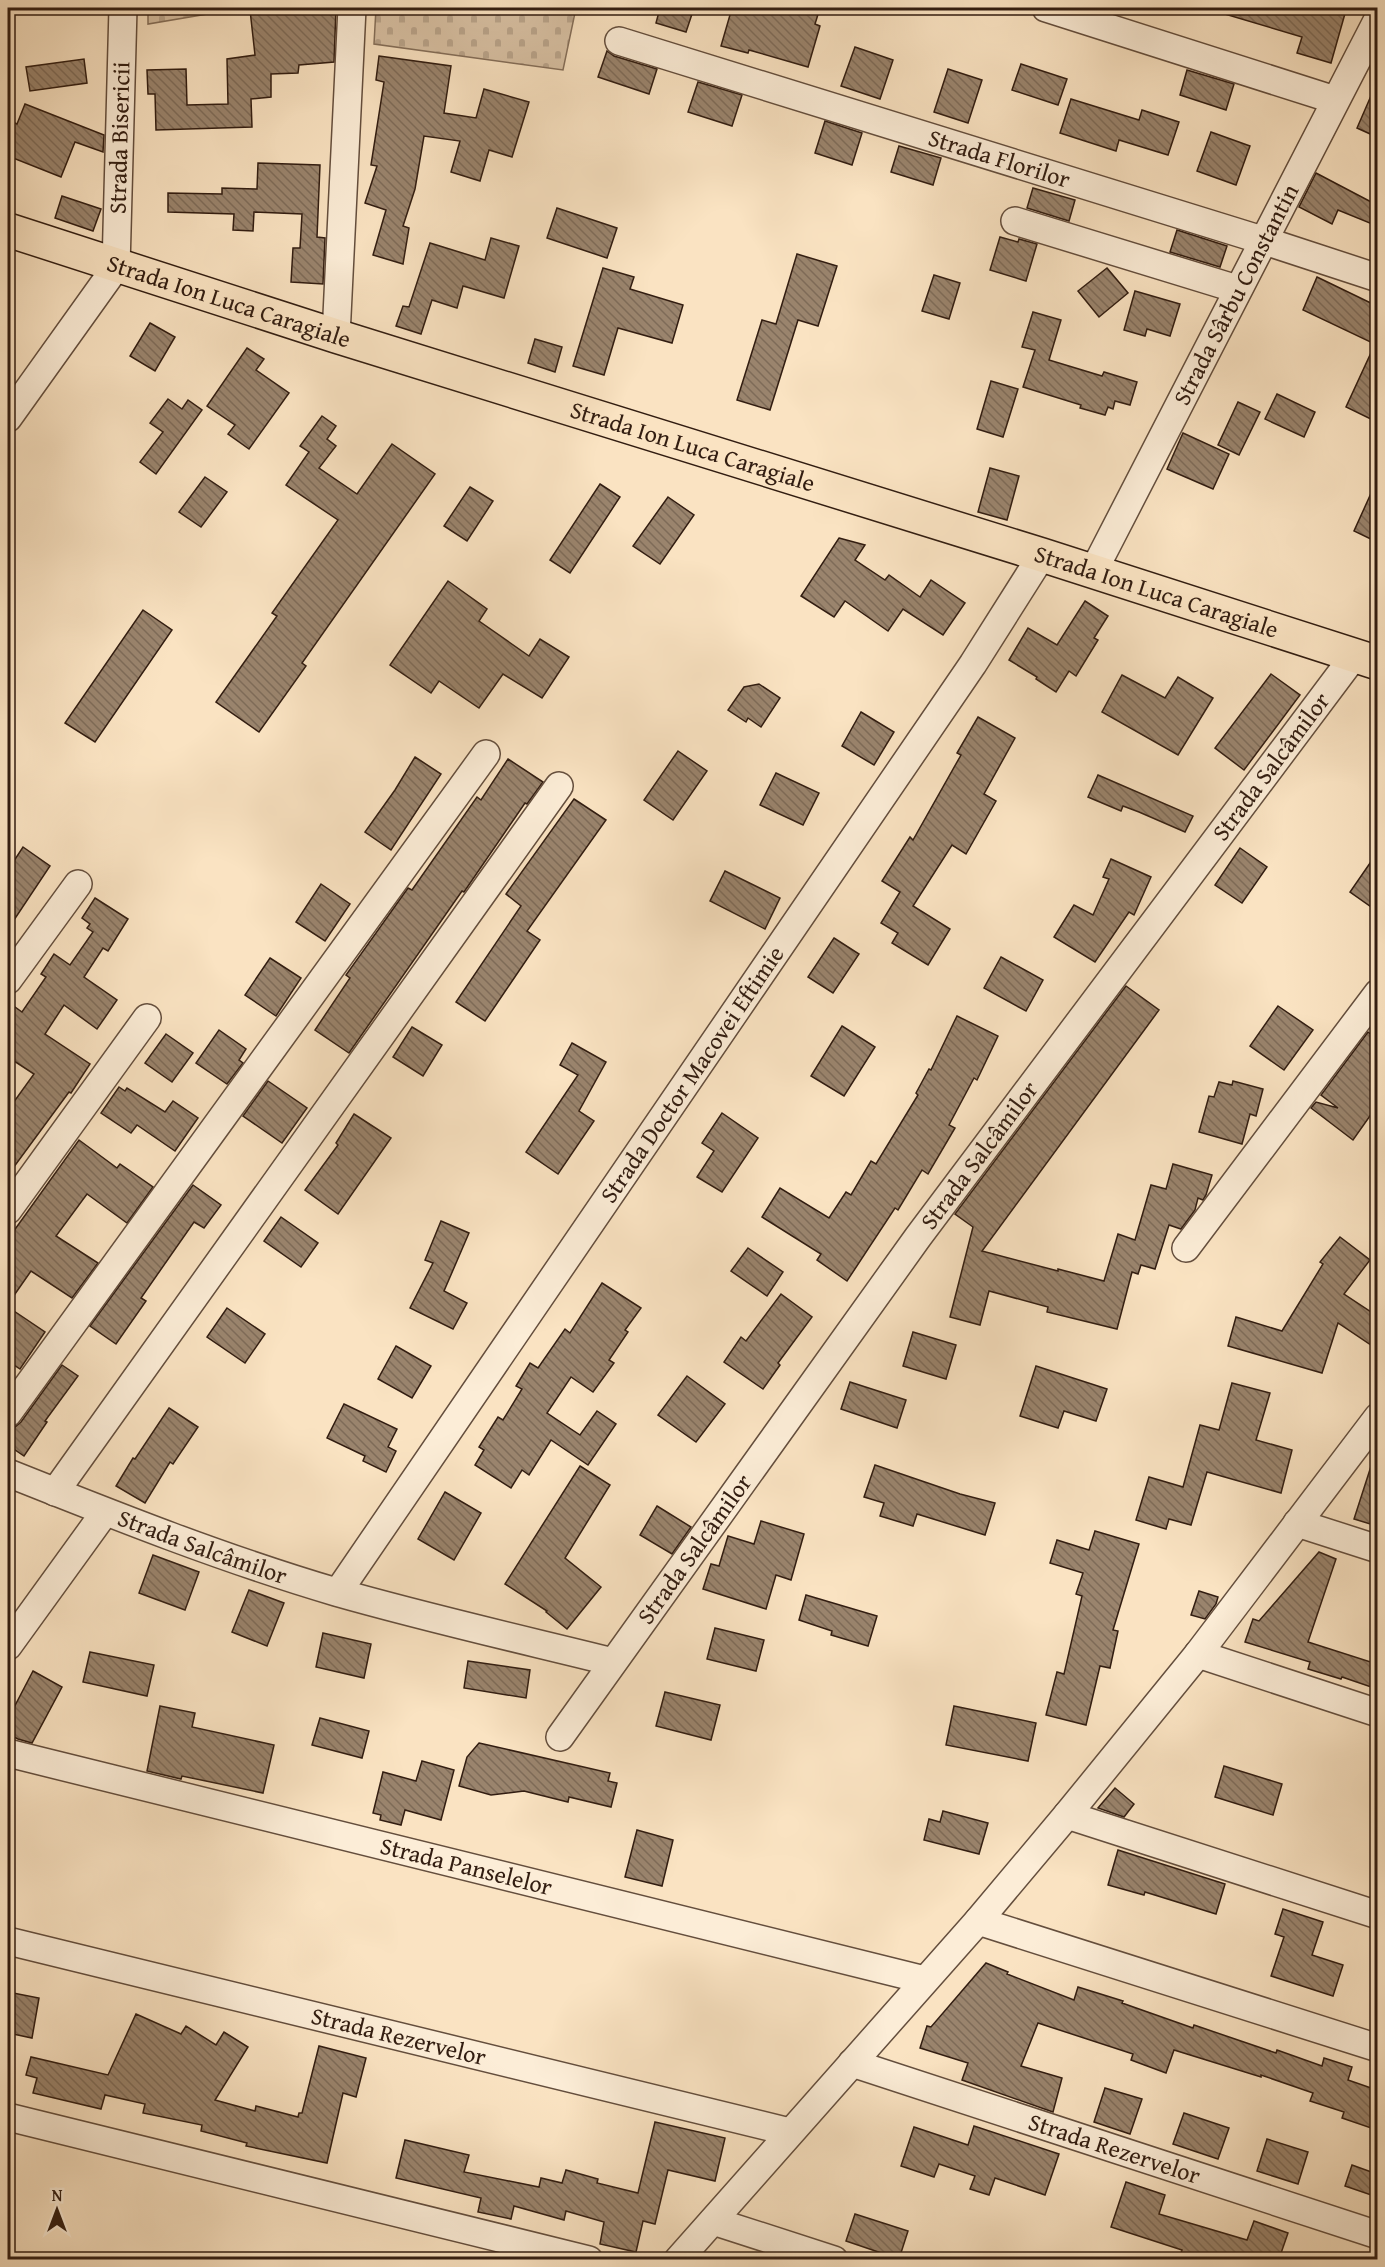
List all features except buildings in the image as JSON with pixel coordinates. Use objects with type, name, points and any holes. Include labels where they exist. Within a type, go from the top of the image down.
[{"type":"main road","name":"Strada Ion Luca Caragiale","points":[[8,231],[111,274],[336,336],[1042,555],[1366,659]]},
{"type":"street","name":"Strada Bisericii","points":[[111,274],[123,8]]},
{"type":"street","points":[[336,336],[351,8]]},
{"type":"street","points":[[1046,8],[1335,100]]},
{"type":"street","name":"Strada Sârbu Constantin","points":[[1093,572],[1377,18]]},
{"type":"street","name":"Strada Florilor","points":[[620,41],[1262,240],[1377,278]]},
{"type":"street","points":[[1015,221],[1237,289]]},
{"type":"street","points":[[8,418],[111,274]]},
{"type":"street","name":"Strada Doctor Macovei Eftimie","points":[[338,1592],[973,663],[1042,555]]},
{"type":"street","name":"Strada Salcâmilor","points":[[560,1737],[918,1237],[1366,659]]},
{"type":"street","points":[[8,1413],[486,754]]},
{"type":"street","points":[[55,1492],[559,786]]},
{"type":"street","points":[[8,980],[78,884]]},
{"type":"street","points":[[1186,1248],[1377,993]]},
{"type":"street","points":[[8,1210],[147,1018]]},
{"type":"street","points":[[678,2259],[978,1921],[1067,1815],[1198,1654],[1377,1417]]},
{"type":"street","name":"Strada Salcâmilor","points":[[8,1473],[219,1554],[338,1592],[613,1662]]},
{"type":"street","points":[[8,1646],[105,1512]]},
{"type":"street","points":[[1297,1523],[1377,1549]]},
{"type":"street","points":[[1198,1654],[1377,1713]]},
{"type":"street","name":"Strada Panselelor","points":[[8,1753],[925,1980]]},
{"type":"street","points":[[1067,1815],[1377,1915]]},
{"type":"street","points":[[978,1921],[1377,2048]]},
{"type":"street","name":"Strada Rezervelor","points":[[8,1941],[790,2132]]},
{"type":"street","name":"Strada Rezervelor","points":[[852,2063],[1377,2235]]},
{"type":"street","points":[[8,2117],[589,2259]]},
{"type":"street","points":[[713,2221],[834,2259]]},
{"type":"green space","points":[[148,8],[243,8],[148,24]]},
{"type":"green space","points":[[376,8],[576,8],[563,70],[374,44]]}]
